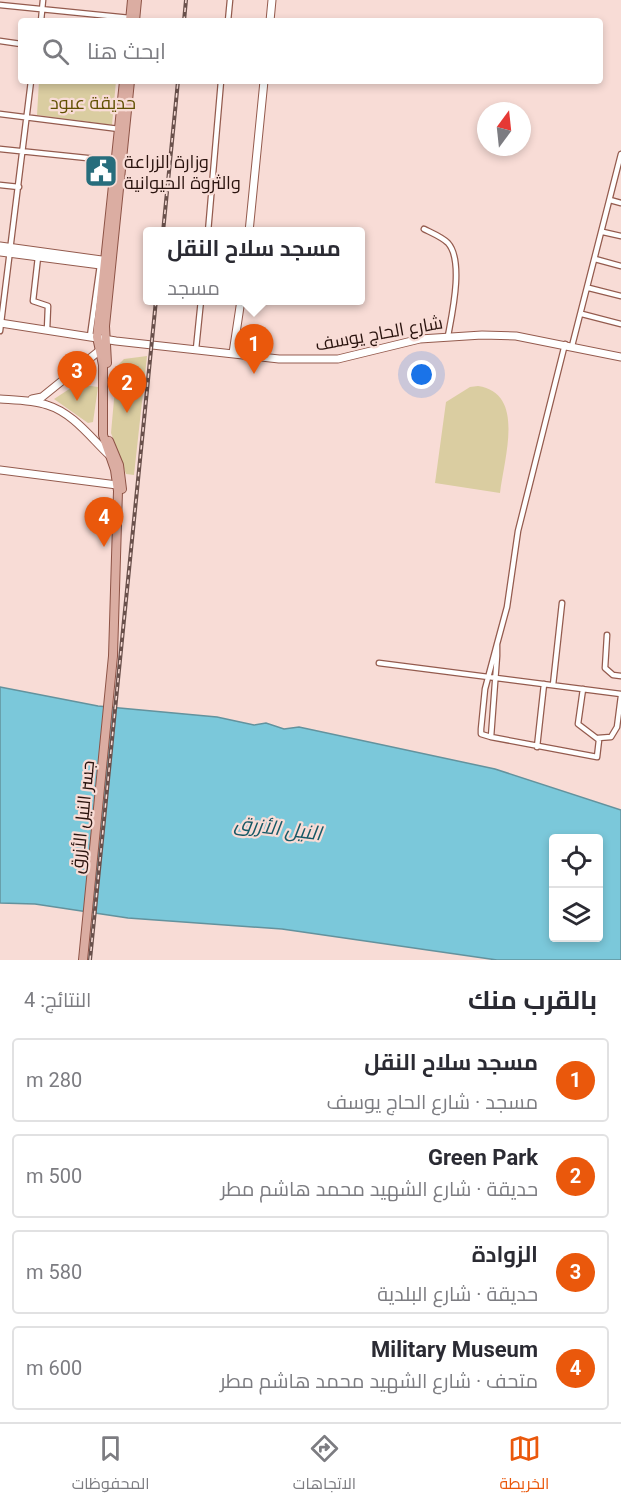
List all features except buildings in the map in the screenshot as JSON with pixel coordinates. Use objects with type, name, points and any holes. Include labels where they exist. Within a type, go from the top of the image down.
[{"type":"main road","points":[[132,0],[132,18]]},
{"type":"main road","points":[[132,18],[137,0]]},
{"type":"main road","points":[[270,18],[272,0]]},
{"type":"main road","points":[[106,264],[124,84]]},
{"type":"main road","points":[[113,676],[117,485],[103,435],[103,365],[97,337],[130,84]]},
{"type":"main road","points":[[249,227],[264,84]]},
{"type":"main road","points":[[0,246],[38,257],[106,264]]},
{"type":"main road","points":[[0,252],[11,251],[106,264]]},
{"type":"main road","points":[[232,353],[240,305]]},
{"type":"main road","name":"شارع الحاج يوسف","points":[[0,326],[279,359],[329,359],[448,336],[516,336],[621,357]]},
{"type":"main road","points":[[97,337],[108,373],[107,434],[122,476],[113,676]]},
{"type":"main road","points":[[0,397],[35,400],[42,397],[99,351]]},
{"type":"main road","points":[[0,397],[46,404],[59,410],[77,423],[109,455]]},
{"type":"main road","points":[[0,470],[117,485]]},
{"type":"main road","name":"جسر النيل الأزرق","points":[[84,960],[113,676]]},
{"type":"street","points":[[41,18],[43,0]]},
{"type":"street","points":[[228,18],[230,0]]},
{"type":"street","points":[[0,5],[114,18]]},
{"type":"street","points":[[0,41],[18,44]]},
{"type":"street","points":[[0,326],[24,152],[31,84]]},
{"type":"street","points":[[208,227],[220,84]]},
{"type":"street","points":[[0,114],[119,129]]},
{"type":"street","points":[[0,149],[116,161]]},
{"type":"street","points":[[598,738],[598,755],[595,758],[481,734],[488,676],[507,607],[518,531],[568,345],[582,314],[618,176],[621,154]]},
{"type":"street","points":[[0,185],[18,187]]},
{"type":"street","points":[[610,200],[621,203]]},
{"type":"street","points":[[424,229],[447,242],[452,253],[456,280],[448,336]]},
{"type":"street","points":[[603,232],[621,236]]},
{"type":"street","points":[[38,257],[33,301],[48,306],[47,330]]},
{"type":"street","points":[[595,259],[621,266]]},
{"type":"street","points":[[97,337],[106,264]]},
{"type":"street","points":[[589,288],[621,296]]},
{"type":"street","points":[[196,349],[200,305]]},
{"type":"street","points":[[582,314],[621,324]]},
{"type":"street","points":[[553,685],[562,603]]},
{"type":"street","points":[[607,635],[605,668],[613,675],[621,676]]},
{"type":"street","points":[[491,737],[497,645]]},
{"type":"street","points":[[379,663],[488,676],[583,689],[621,695],[617,729],[611,736],[598,738],[579,724],[583,689]]},
{"type":"street","points":[[537,747],[544,684]]},
{"type":"green space","name":"حديقة عبود","points":[[39,84],[116,84],[112,125],[37,115]]},
{"type":"green space","points":[[147,356],[134,475],[126,474],[111,433],[117,366],[124,359]]},
{"type":"green space","points":[[77,384],[98,387],[93,422],[88,423],[54,399]]},
{"type":"green space","points":[[478,386],[493,391],[502,401],[507,414],[509,429],[500,493],[435,483],[446,402],[470,387]]},
{"type":"water","name":"النيل الأزرق","points":[[0,687],[98,706],[217,717],[254,725],[266,723],[284,729],[299,727],[495,769],[621,810],[621,960],[497,960],[282,929],[128,918],[35,904],[0,903]]},
{"type":"railway","points":[[184,18],[186,0]]},
{"type":"railway","points":[[163,227],[178,84]]},
{"type":"railway","points":[[90,960],[156,305]]},
{"type":"place","name":"وزارة الزراعة والثروة الحيوانية","points":[[101,171]]},
{"type":"place","name":"مسجد سلاح النقل","points":[[254,374]]},
{"type":"place","name":"الزوادة","points":[[77,401]]},
{"type":"place","name":"Green Park","points":[[127,413]]},
{"type":"place","name":"Military Museum","points":[[104,547]]}]
